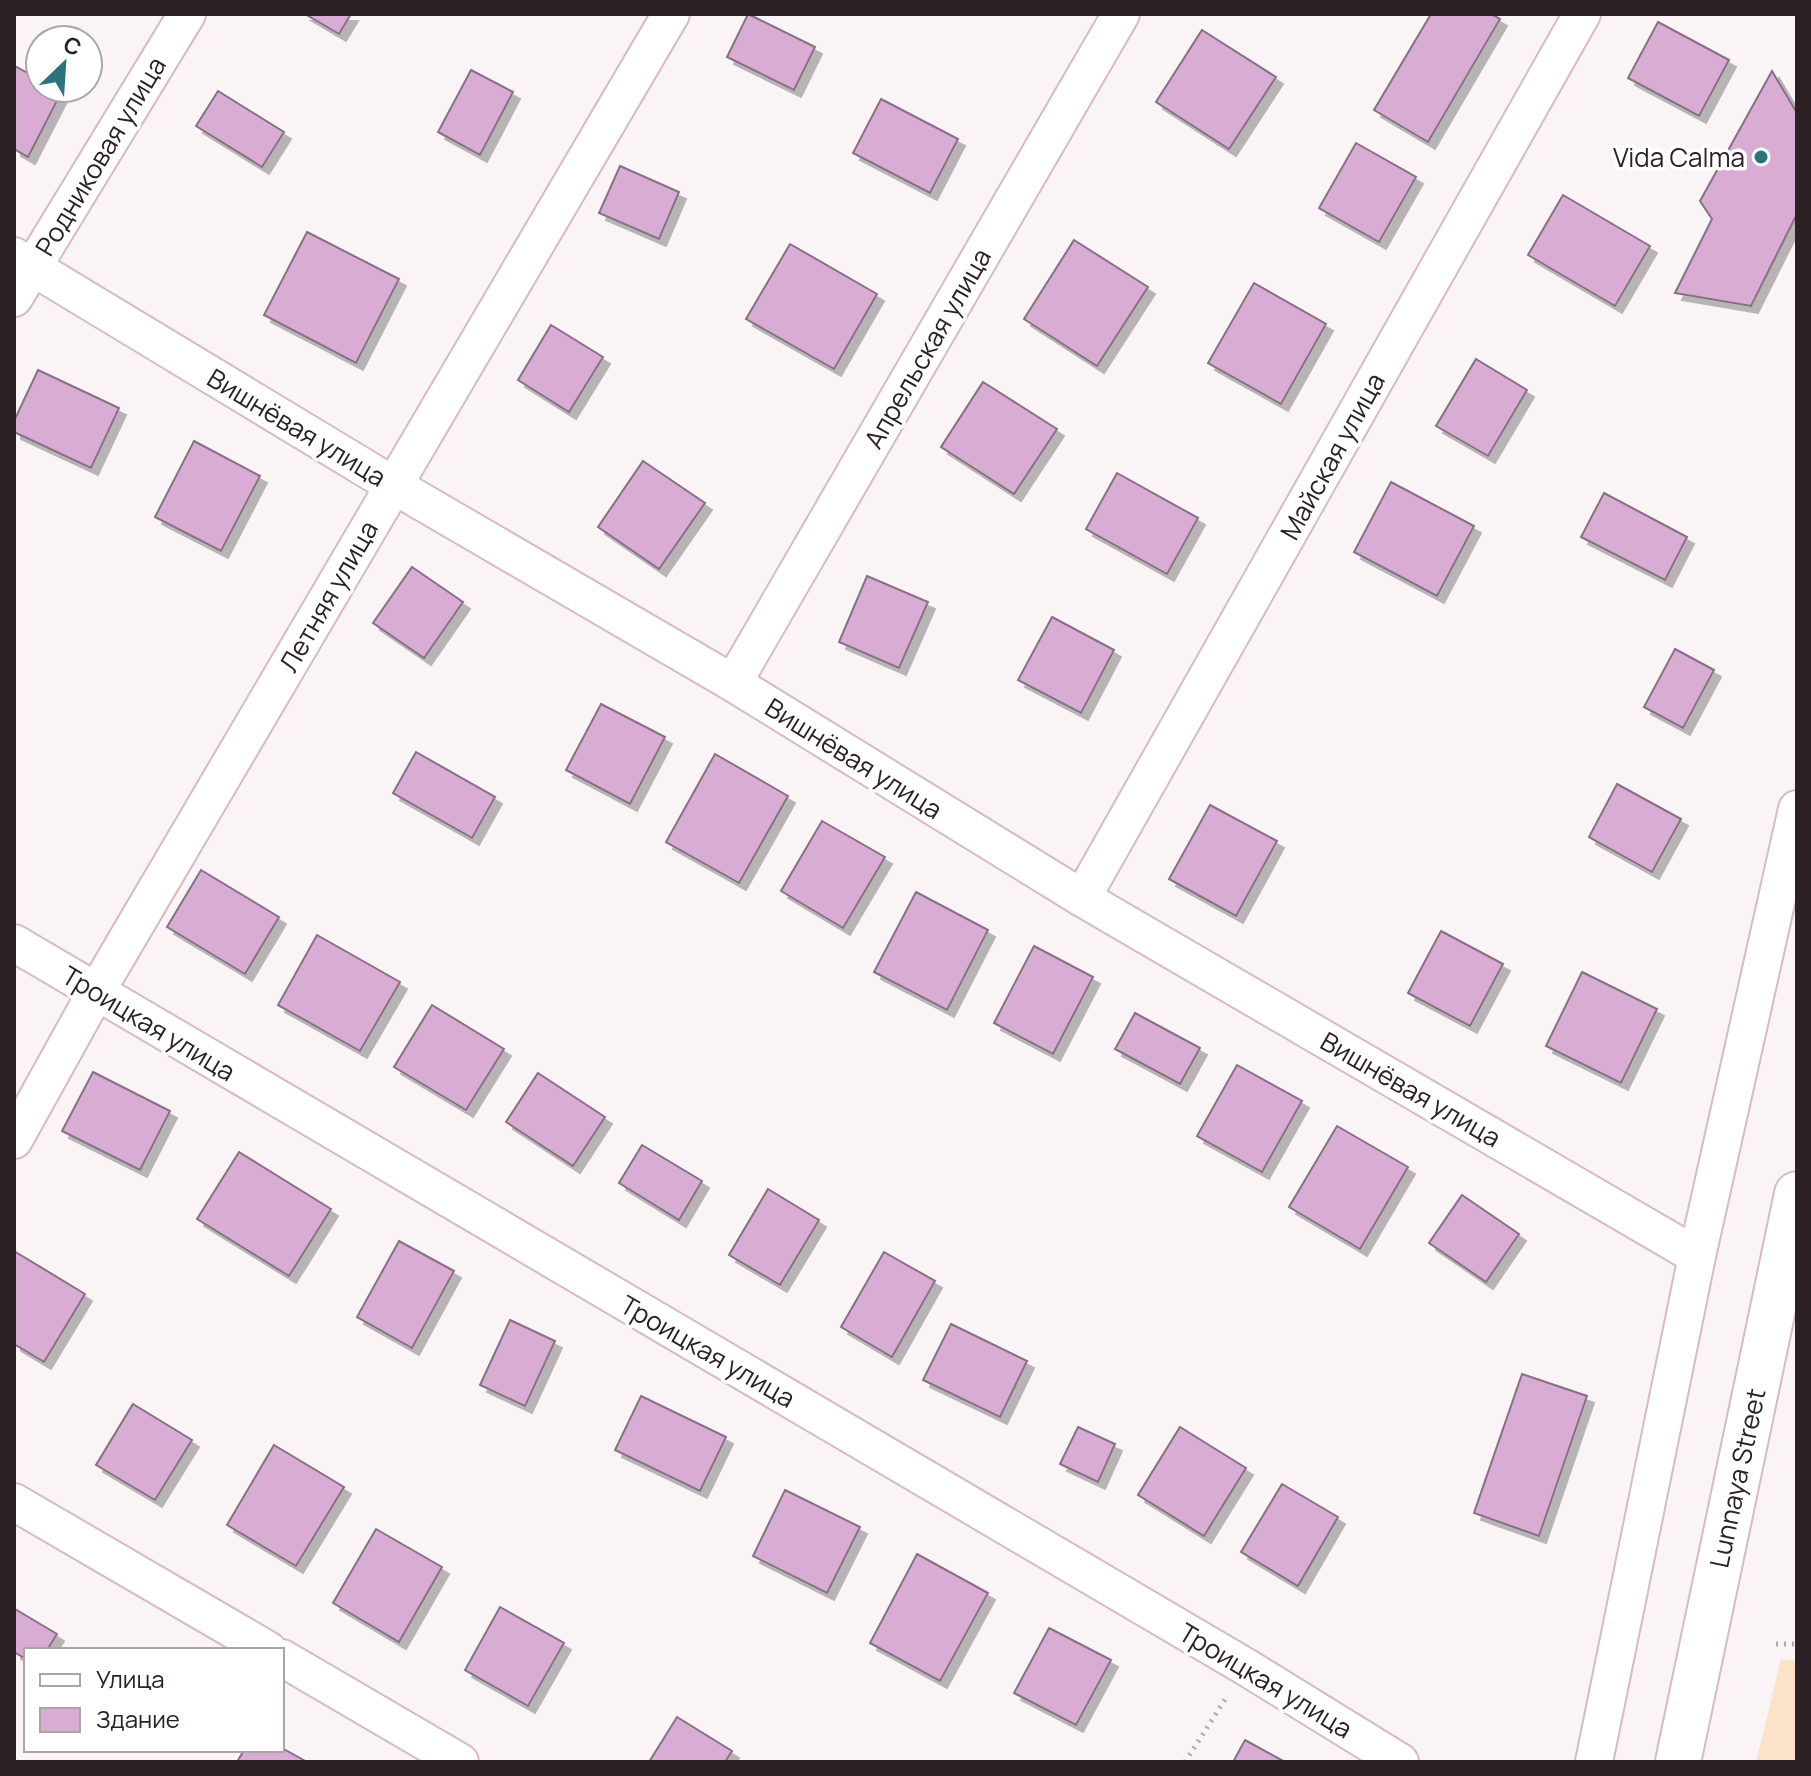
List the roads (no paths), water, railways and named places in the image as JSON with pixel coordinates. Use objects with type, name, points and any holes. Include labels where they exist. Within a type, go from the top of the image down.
[{"type":"street","name":"Родниковая улица","points":[[14,298],[23,262],[187,14]]},
{"type":"street","name":"Летняя улица","points":[[14,1140],[96,992],[671,14]]},
{"type":"street","name":"Апрельская улица","points":[[733,683],[1121,14]]},
{"type":"street","name":"Майская улица","points":[[1082,898],[1582,14]]},
{"type":"street","name":"Вишнёвая улица","points":[[23,262],[393,485],[733,683],[1082,898],[1697,1256]]},
{"type":"street","points":[[1594,1762],[1697,1256],[1797,809]]},
{"type":"street","name":"Троицкая улица","points":[[14,943],[1246,1667],[1400,1762]]},
{"type":"street","name":"Lunnaya Street","points":[[1678,1762],[1797,1194]]},
{"type":"street","points":[[14,1502],[265,1648]]},
{"type":"street","points":[[284,1659],[460,1762]]},
{"type":"place","name":"Vida Calma","points":[[1761,157]]}]
